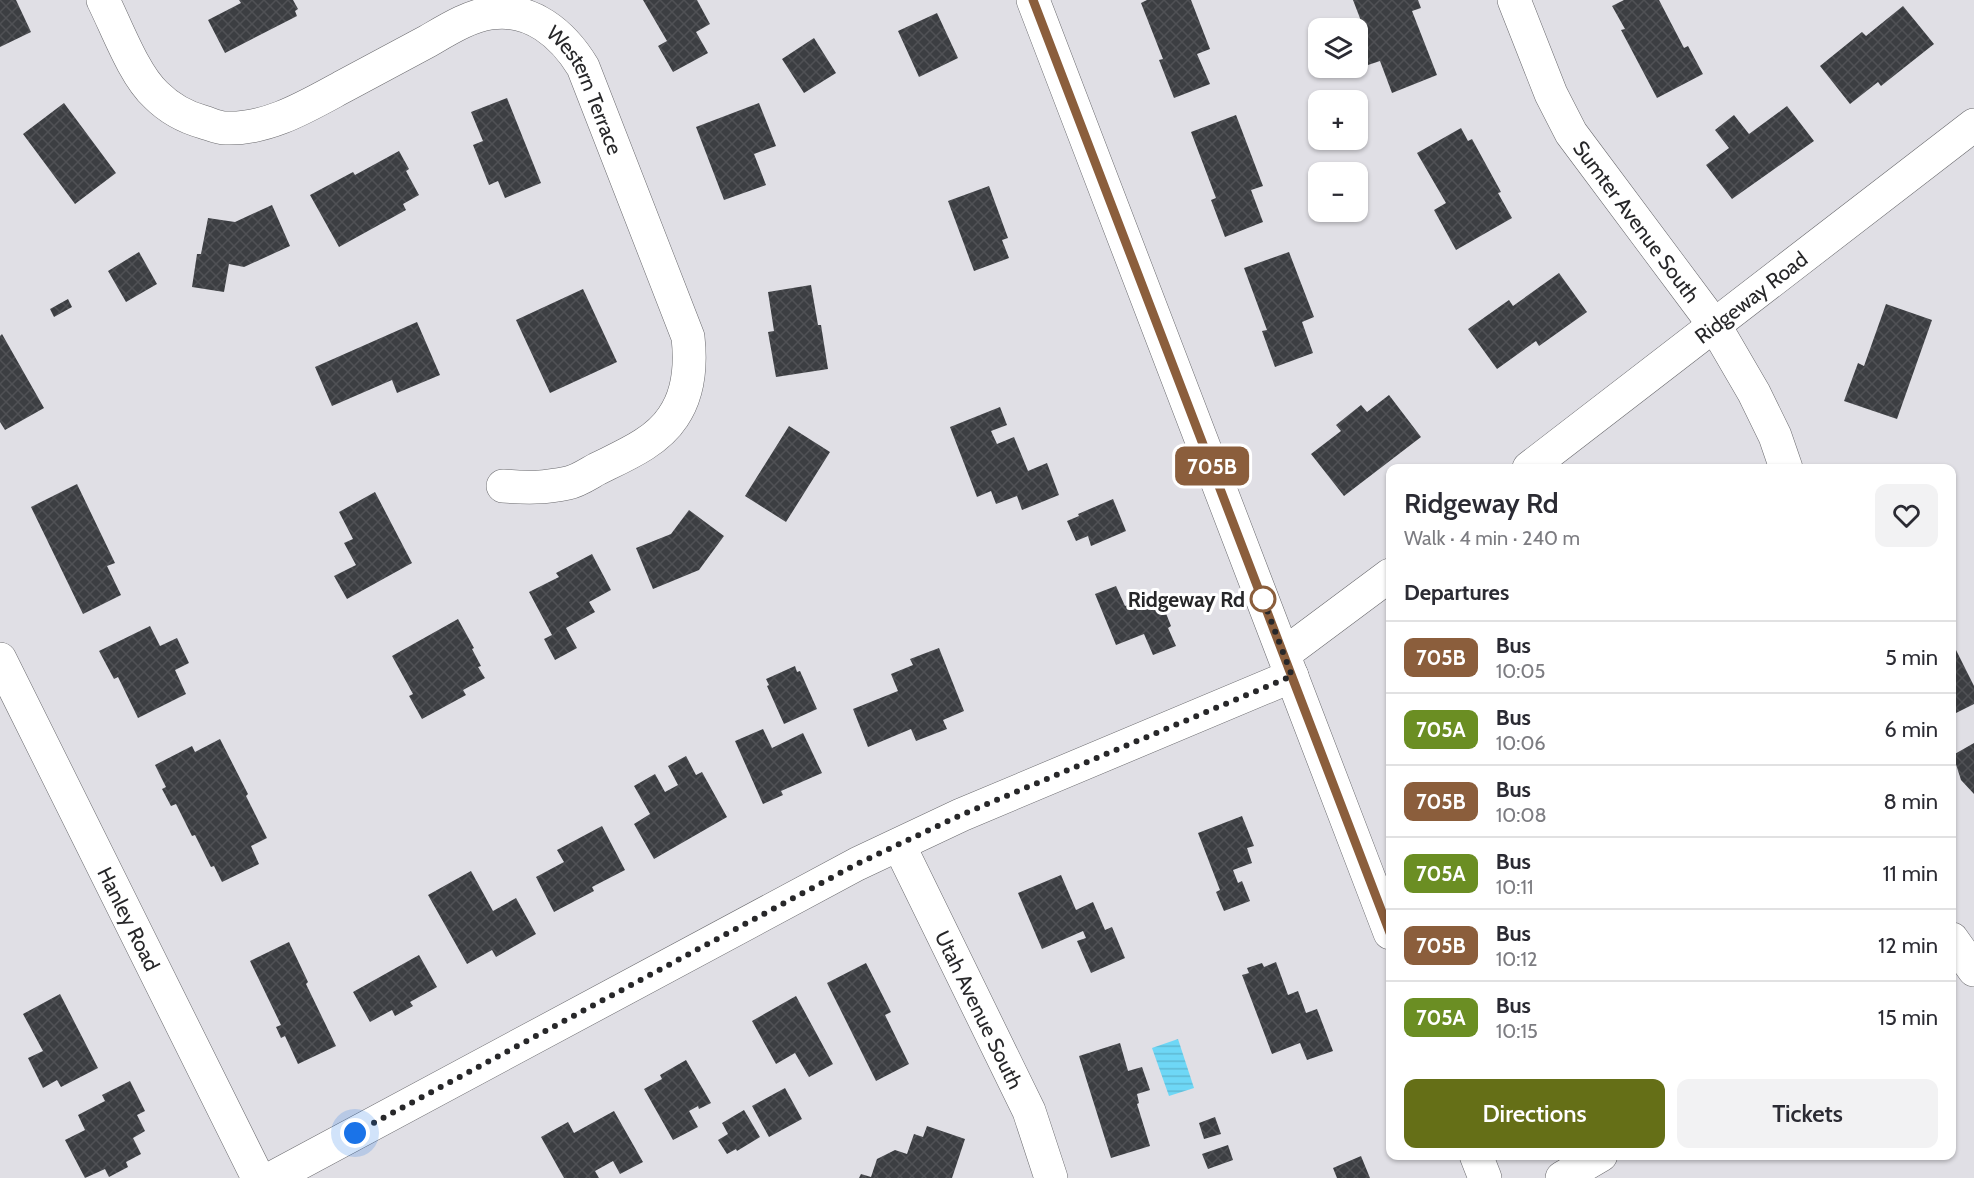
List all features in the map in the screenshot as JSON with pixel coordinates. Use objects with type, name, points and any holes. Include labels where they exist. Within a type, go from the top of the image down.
[{"type":"street","name":"Western Terrace","points":[[103,0],[139,73],[154,94],[170,108],[184,115],[223,128],[255,126],[283,117],[310,105],[461,23],[490,13],[524,14],[557,33],[572,49],[583,67],[688,337],[690,357],[688,377],[682,400],[673,418],[638,448],[571,482],[535,489],[504,486]]},
{"type":"street","points":[[1033,0],[1386,922]]},
{"type":"street","name":"Sumter Avenue South","points":[[1514,0],[1551,94],[1571,133],[1715,326],[1759,404],[1775,436],[1785,464]]},
{"type":"street","name":"Ridgeway Road","points":[[1534,464],[1974,125]]},
{"type":"street","points":[[272,1178],[857,864],[1288,665],[1386,579]]},
{"type":"street","name":"Hanley Road","points":[[0,659],[258,1178]]},
{"type":"street","name":"Utah Avenue South","points":[[899,844],[1029,1111],[1051,1178]]},
{"type":"street","points":[[1478,1160],[1485,1178]]},
{"type":"street","points":[[1562,1178],[1593,1160]]},
{"type":"water","points":[[1178,1039],[1194,1088],[1169,1096],[1152,1048]]},
{"type":"building","points":[[0,0],[16,0],[31,32],[0,47]]},
{"type":"building","points":[[239,0],[293,0],[298,9],[295,11],[297,16],[225,53],[208,20],[241,3]]},
{"type":"building","points":[[643,0],[697,0],[710,24],[696,32],[708,53],[673,72],[658,46],[667,41]]},
{"type":"building","points":[[1147,0],[1191,0],[1210,49],[1197,54],[1210,84],[1174,98],[1159,60],[1163,59],[1141,3]]},
{"type":"building","points":[[1353,0],[1418,0],[1421,8],[1412,11],[1437,75],[1392,93],[1380,61],[1368,65],[1368,18],[1360,18]]},
{"type":"building","points":[[1624,0],[1659,0],[1684,48],[1688,46],[1703,74],[1657,98],[1621,30],[1625,29],[1612,6]]},
{"type":"building","points":[[1903,6],[1934,44],[1881,86],[1878,82],[1850,104],[1820,66],[1862,32],[1866,36]]},
{"type":"building","points":[[937,13],[958,58],[919,77],[898,31]]},
{"type":"building","points":[[814,38],[836,73],[804,93],[782,59]]},
{"type":"building","points":[[507,98],[541,183],[505,198],[498,181],[489,185],[473,145],[483,141],[471,112]]},
{"type":"building","points":[[64,103],[116,173],[75,204],[23,134]]},
{"type":"building","points":[[759,103],[776,146],[754,154],[766,185],[724,200],[696,127]]},
{"type":"building","points":[[1787,106],[1814,141],[1732,199],[1706,165],[1729,148],[1715,130],[1734,115],[1749,134]]},
{"type":"building","points":[[1236,115],[1263,186],[1251,190],[1263,222],[1225,237],[1211,200],[1216,198],[1191,132]]},
{"type":"building","points":[[1461,128],[1468,141],[1472,139],[1501,192],[1498,193],[1512,218],[1456,250],[1434,210],[1446,203],[1417,153]]},
{"type":"building","points":[[399,151],[409,169],[406,171],[419,195],[403,204],[406,210],[339,247],[310,195],[353,172],[355,175]]},
{"type":"building","points":[[989,186],[1008,238],[1002,240],[1009,258],[974,271],[948,201]]},
{"type":"building","points":[[272,205],[290,246],[244,267],[229,264],[224,292],[192,287],[197,254],[201,254],[208,218],[235,222]]},
{"type":"building","points":[[139,252],[157,284],[126,302],[108,271]]},
{"type":"building","points":[[1289,252],[1314,317],[1302,322],[1313,353],[1275,367],[1262,331],[1267,330],[1244,268]]},
{"type":"building","points":[[1559,273],[1587,312],[1539,346],[1536,341],[1497,369],[1468,329],[1509,300],[1513,306]]},
{"type":"building","points":[[811,285],[818,325],[821,325],[828,369],[776,377],[768,332],[774,331],[768,292]]},
{"type":"building","points":[[583,289],[617,362],[550,393],[516,320]]},
{"type":"building","points":[[68,299],[72,307],[54,317],[50,309]]},
{"type":"building","points":[[1886,304],[1932,320],[1897,419],[1844,401],[1858,363],[1864,366]]},
{"type":"building","points":[[417,322],[440,375],[397,393],[392,380],[332,406],[315,367]]},
{"type":"building","points":[[2,334],[44,408],[5,430],[0,422],[0,336]]},
{"type":"building","points":[[1389,395],[1421,437],[1344,496],[1311,454],[1341,431],[1336,425],[1361,405],[1367,412]]},
{"type":"building","points":[[1000,407],[1007,425],[991,431],[997,444],[1014,437],[1028,471],[1047,463],[1059,495],[1022,510],[1017,496],[996,504],[991,491],[977,497],[950,427]]},
{"type":"building","points":[[789,426],[830,452],[786,522],[745,496]]},
{"type":"building","points":[[77,484],[115,563],[107,566],[121,595],[83,614],[31,507]]},
{"type":"building","points":[[375,492],[412,563],[347,599],[334,576],[356,565],[344,543],[353,539],[339,512]]},
{"type":"building","points":[[1113,499],[1126,531],[1091,546],[1088,536],[1076,541],[1067,521]]},
{"type":"building","points":[[689,510],[724,536],[699,570],[653,589],[636,548],[671,534]]},
{"type":"building","points":[[592,554],[611,590],[589,602],[595,612],[566,628],[577,648],[555,660],[544,639],[552,635],[529,592],[559,577],[556,573]]},
{"type":"building","points":[[1116,586],[1125,606],[1158,593],[1176,646],[1153,655],[1144,634],[1116,645],[1095,594]]},
{"type":"building","points":[[458,619],[474,648],[472,649],[481,666],[478,667],[485,678],[463,690],[466,695],[422,719],[409,696],[413,694],[392,656]]},
{"type":"building","points":[[150,626],[160,646],[177,638],[189,663],[175,670],[186,694],[138,718],[118,677],[114,679],[99,651]]},
{"type":"building","points":[[939,648],[964,711],[943,720],[947,729],[916,741],[911,729],[868,747],[853,709],[898,691],[891,674],[913,665],[910,659]]},
{"type":"building","points":[[1956,650],[1974,686],[1974,704],[1956,713]]},
{"type":"building","points":[[795,666],[797,672],[800,671],[817,709],[784,724],[766,679]]},
{"type":"building","points":[[763,729],[772,748],[803,733],[822,773],[781,791],[783,795],[763,804],[735,741]]},
{"type":"building","points":[[220,739],[267,838],[251,846],[259,864],[222,882],[214,866],[211,867],[195,835],[192,836],[176,804],[171,806],[162,789],[166,787],[155,765],[192,746],[195,752]]},
{"type":"building","points":[[1974,743],[1974,794],[1961,780],[1956,764],[1956,753]]},
{"type":"building","points":[[686,756],[696,775],[702,772],[727,817],[654,859],[634,824],[650,814],[634,786],[655,774],[665,792],[678,785],[668,766]]},
{"type":"building","points":[[1242,816],[1254,846],[1247,848],[1252,863],[1233,870],[1238,883],[1242,881],[1250,901],[1224,911],[1216,892],[1220,890],[1198,833]]},
{"type":"building","points":[[602,826],[625,870],[592,887],[594,891],[554,912],[536,877],[564,862],[557,850]]},
{"type":"building","points":[[471,871],[493,911],[516,898],[536,934],[496,957],[492,950],[467,964],[428,895]]},
{"type":"building","points":[[1061,875],[1076,910],[1093,902],[1105,930],[1112,927],[1125,958],[1091,973],[1077,941],[1086,938],[1083,931],[1042,949],[1018,893]]},
{"type":"building","points":[[289,942],[308,982],[306,984],[336,1046],[298,1064],[285,1036],[281,1038],[276,1027],[281,1025],[250,961]]},
{"type":"building","points":[[419,955],[437,987],[410,1002],[413,1006],[395,1016],[392,1010],[370,1022],[353,992]]},
{"type":"building","points":[[1276,962],[1288,995],[1298,991],[1306,1013],[1317,1009],[1333,1051],[1307,1060],[1300,1043],[1272,1054],[1242,975],[1249,973],[1247,968],[1262,963],[1264,967]]},
{"type":"building","points":[[866,963],[891,1012],[885,1015],[909,1064],[876,1081],[827,983]]},
{"type":"building","points":[[60,994],[98,1068],[61,1087],[57,1080],[43,1088],[28,1058],[43,1051],[23,1014]]},
{"type":"building","points":[[796,996],[833,1064],[809,1077],[795,1053],[776,1064],[752,1021]]},
{"type":"building","points":[[1120,1043],[1128,1071],[1142,1067],[1150,1090],[1137,1094],[1139,1103],[1137,1104],[1150,1146],[1111,1158],[1079,1056]]},
{"type":"building","points":[[686,1060],[711,1103],[689,1111],[698,1127],[673,1140],[644,1089],[662,1079],[660,1075]]},
{"type":"building","points":[[130,1081],[145,1111],[137,1115],[145,1131],[133,1138],[141,1154],[126,1162],[128,1167],[109,1177],[105,1169],[85,1178],[65,1140],[85,1130],[78,1115],[105,1101],[102,1095]]},
{"type":"building","points":[[785,1088],[802,1119],[769,1137],[752,1106]]},
{"type":"building","points":[[744,1110],[760,1137],[737,1151],[736,1149],[727,1154],[718,1140],[728,1134],[722,1123]]},
{"type":"building","points":[[614,1111],[643,1162],[620,1174],[613,1161],[595,1171],[599,1178],[564,1178],[541,1137],[568,1122],[574,1133]]},
{"type":"building","points":[[1215,1117],[1221,1134],[1204,1139],[1199,1123]]},
{"type":"building","points":[[927,1126],[965,1139],[952,1178],[859,1178],[861,1174],[871,1177],[877,1159],[895,1150],[907,1154],[914,1134],[923,1137]]},
{"type":"building","points":[[1228,1145],[1233,1160],[1208,1169],[1202,1154]]},
{"type":"building","points":[[1361,1156],[1370,1178],[1337,1178],[1333,1168]]},
{"type":"bus line","name":"705B","points":[[1033,0],[1386,923]]},
{"type":"place","name":"Ridgeway Rd","points":[[1263,599]]},
{"type":"route","points":[[355,1133],[857,864],[961,815],[1292,676],[1259,589],[1263,599]]}]
